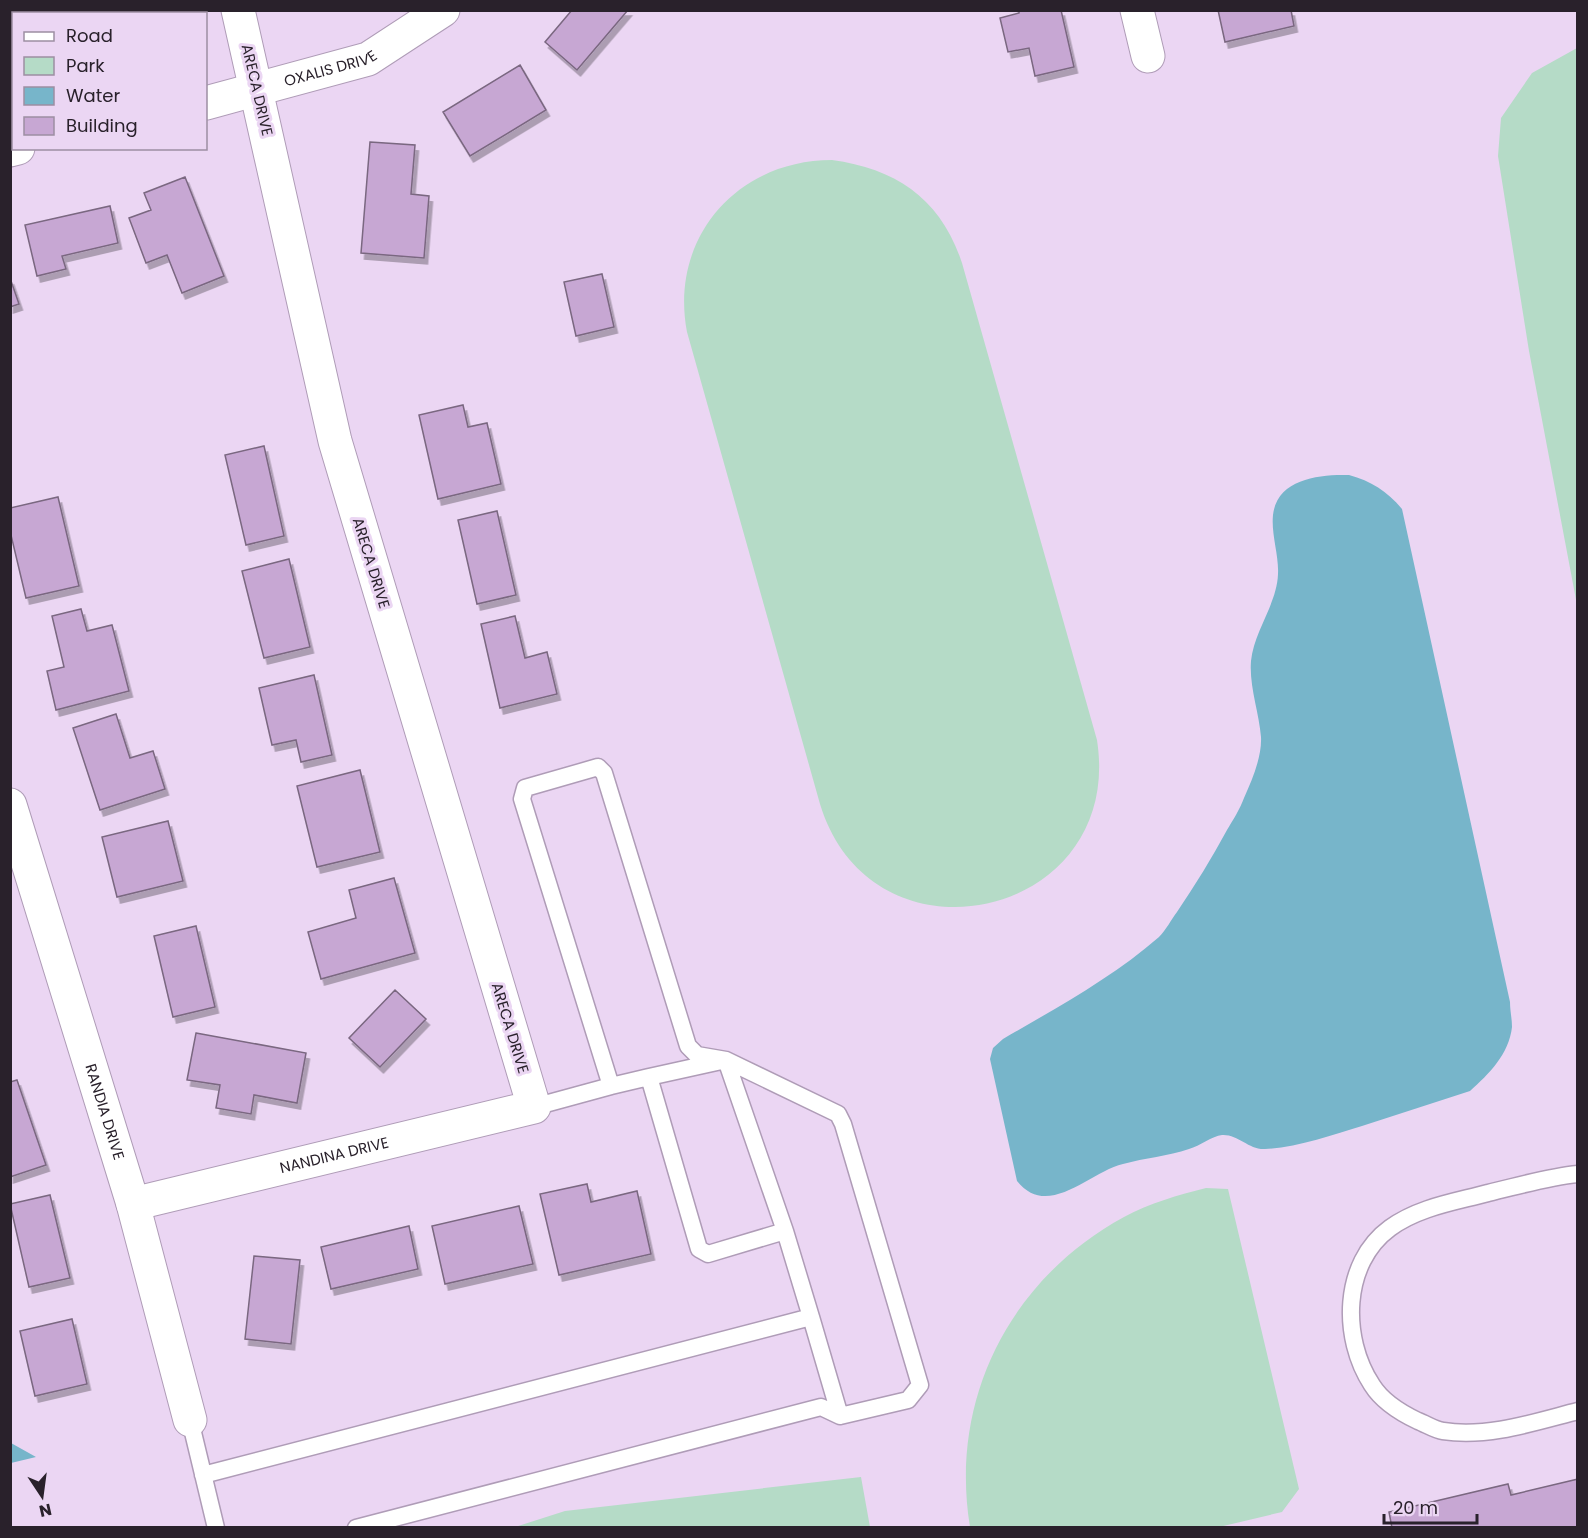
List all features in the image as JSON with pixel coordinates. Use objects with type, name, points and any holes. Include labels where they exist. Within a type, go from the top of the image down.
[{"type":"street","name":"ARECA DRIVE","points":[[238,10],[335,441],[534,1107]]},
{"type":"street","name":"OXALIS DRIVE","points":[[207,103],[368,59],[443,10]]},
{"type":"street","points":[[1137,10],[1148,56]]},
{"type":"street","name":"RANDIA DRIVE","points":[[10,805],[133,1204],[190,1420]]},
{"type":"street","name":"NANDINA DRIVE","points":[[133,1204],[534,1107]]},
{"type":"lane","points":[[356,1527],[821,1407],[840,1416],[908,1400],[920,1385],[843,1124],[838,1114],[726,1060],[697,1055],[688,1046],[603,773],[598,767],[525,788],[522,798],[610,1086]]},
{"type":"lane","points":[[534,1107],[610,1086],[726,1060]]},
{"type":"lane","points":[[726,1060],[785,1231],[840,1416]]},
{"type":"lane","points":[[649,1077],[699,1249],[708,1254],[785,1231]]},
{"type":"lane","points":[[1578,1174],[1555,1176],[1422,1210],[1389,1228],[1367,1251],[1353,1284],[1351,1324],[1357,1359],[1373,1387],[1400,1413],[1441,1431],[1480,1433],[1529,1424],[1578,1411]]},
{"type":"lane","points":[[203,1475],[811,1317]]},
{"type":"lane","points":[[190,1420],[216,1527]]},
{"type":"green space","points":[[1577,48],[1577,605],[1529,351],[1498,156],[1501,118],[1532,73]]},
{"type":"green space","points":[[832,160],[877,171],[913,191],[942,221],[953,241],[962,263],[1097,740],[1095,801],[1073,850],[1035,884],[989,903],[938,906],[889,891],[848,858],[820,804],[687,332],[684,298],[689,265],[700,236],[717,211],[740,190],[767,174],[798,164]]},
{"type":"green space","points":[[1206,1188],[1228,1189],[1299,1489],[1282,1512],[1215,1528],[970,1527],[966,1479],[969,1433],[979,1389],[996,1347],[1020,1309],[1049,1274],[1084,1243],[1134,1212],[1164,1200]]},
{"type":"green space","points":[[861,1477],[870,1527],[515,1527],[565,1511]]},
{"type":"water","points":[[1349,475],[1378,488],[1402,509],[1510,1002],[1512,1027],[1507,1046],[1491,1070],[1470,1091],[1339,1133],[1301,1144],[1265,1149],[1259,1149],[1228,1135],[1222,1135],[1193,1148],[1123,1164],[1055,1195],[1042,1196],[1029,1192],[1017,1181],[990,1059],[993,1048],[1003,1039],[1103,979],[1159,937],[1203,871],[1240,806],[1260,752],[1261,737],[1251,680],[1251,661],[1256,639],[1277,585],[1278,567],[1273,530],[1276,503],[1282,493],[1301,481],[1325,476]]},
{"type":"water","points":[[11,1443],[36,1457],[11,1463]]},
{"type":"building","points":[[77,10],[160,10],[160,12],[74,12]]},
{"type":"building","points":[[572,10],[628,10],[577,70],[545,42]]},
{"type":"building","points":[[1019,10],[1061,10],[1074,67],[1035,76],[1029,48],[1008,52],[1000,18],[1019,13]]},
{"type":"building","points":[[1218,10],[1291,10],[1294,26],[1225,42]]},
{"type":"building","points":[[520,65],[546,110],[470,156],[443,112]]},
{"type":"building","points":[[370,142],[415,145],[411,194],[429,196],[424,258],[361,253]]},
{"type":"building","points":[[185,177],[224,276],[182,293],[167,255],[146,263],[129,218],[151,210],[144,193]]},
{"type":"building","points":[[110,206],[118,243],[62,256],[66,269],[37,276],[25,225]]},
{"type":"building","points":[[602,274],[614,327],[576,336],[564,282]]},
{"type":"building","points":[[10,278],[19,304],[10,307]]},
{"type":"building","points":[[463,405],[468,427],[487,423],[501,484],[438,499],[419,415]]},
{"type":"building","points":[[264,446],[284,536],[246,545],[225,455]]},
{"type":"building","points":[[58,497],[79,586],[26,598],[10,531],[10,508]]},
{"type":"building","points":[[497,511],[516,595],[477,604],[458,520]]},
{"type":"building","points":[[289,559],[310,647],[264,658],[242,571]]},
{"type":"building","points":[[81,609],[87,631],[112,625],[129,691],[56,710],[47,671],[64,667],[52,616]]},
{"type":"building","points":[[515,616],[525,658],[547,652],[557,694],[500,708],[481,624]]},
{"type":"building","points":[[314,675],[332,755],[301,762],[296,740],[272,745],[259,688]]},
{"type":"building","points":[[116,714],[130,758],[153,751],[165,789],[100,810],[73,728]]},
{"type":"building","points":[[360,770],[380,852],[317,867],[297,786]]},
{"type":"building","points":[[168,821],[183,881],[117,897],[102,837]]},
{"type":"building","points":[[394,878],[415,953],[321,979],[308,932],[356,918],[349,890]]},
{"type":"building","points":[[196,926],[215,1007],[173,1017],[154,936]]},
{"type":"building","points":[[395,990],[426,1019],[380,1067],[349,1038]]},
{"type":"building","points":[[196,1033],[306,1053],[297,1103],[254,1095],[251,1114],[216,1108],[220,1085],[187,1080]]},
{"type":"building","points":[[17,1080],[46,1165],[10,1177],[10,1082]]},
{"type":"building","points":[[587,1184],[591,1202],[637,1191],[651,1254],[559,1275],[540,1194]]},
{"type":"building","points":[[50,1195],[70,1278],[29,1287],[10,1204]]},
{"type":"building","points":[[519,1206],[533,1264],[445,1284],[432,1226]]},
{"type":"building","points":[[409,1226],[418,1269],[331,1289],[321,1247]]},
{"type":"building","points":[[254,1256],[300,1260],[291,1344],[245,1339]]},
{"type":"building","points":[[72,1319],[87,1384],[35,1396],[20,1331]]},
{"type":"building","points":[[1578,1479],[1578,1528],[1392,1528],[1389,1512],[1508,1484],[1511,1495]]}]
